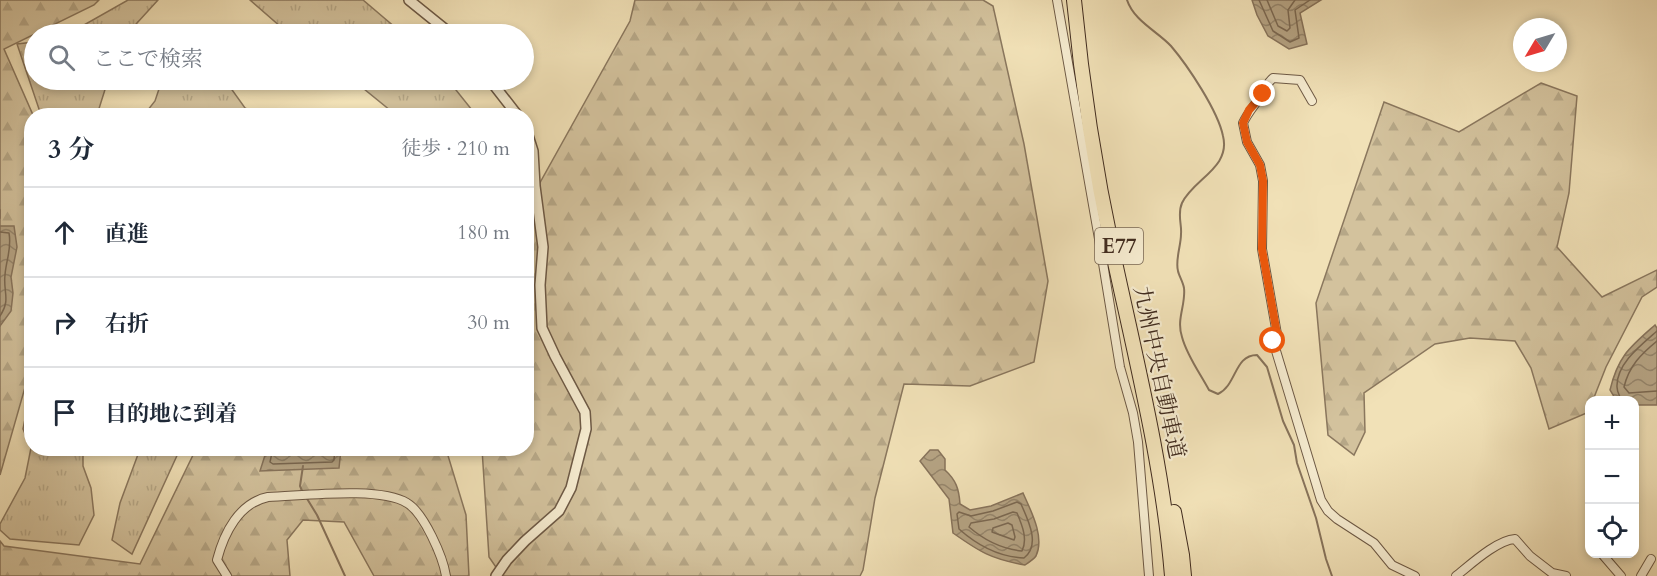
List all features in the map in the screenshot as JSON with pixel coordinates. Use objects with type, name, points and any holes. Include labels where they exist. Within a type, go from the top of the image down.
[{"type":"highway","name":"九州中央自動車道","points":[[1074,0],[1082,77],[1095,160],[1143,388],[1163,496],[1172,576]]},
{"type":"highway","name":"九州中央自動車道","points":[[1081,0],[1090,86],[1101,157],[1169,489],[1179,576]]},
{"type":"highway","points":[[1143,388],[1166,576]]},
{"type":"highway","points":[[1169,489],[1184,576]]},
{"type":"street","points":[[409,0],[439,24]]},
{"type":"street","points":[[1057,0],[1100,239],[1120,367],[1133,413],[1138,442],[1149,576]]},
{"type":"street","points":[[1312,101],[1300,80],[1273,78],[1268,81],[1263,94],[1249,110],[1243,123],[1247,142],[1260,165],[1263,181],[1262,249],[1277,334],[1273,341],[1324,505],[1337,519],[1374,543],[1392,565],[1415,576]]},
{"type":"street","points":[[498,90],[512,108]]},
{"type":"street","points":[[496,576],[525,541],[559,511],[571,488],[586,429],[585,412],[542,328],[540,285],[543,247],[534,168]]},
{"type":"street","points":[[227,576],[217,560],[221,544],[237,517],[257,500],[268,497],[367,494],[392,497],[406,502],[415,509],[431,534],[446,576]]},
{"type":"street","points":[[1456,576],[1511,538],[1515,539],[1530,556],[1556,575],[1566,576]]},
{"type":"street","points":[[1605,558],[1621,576]]},
{"type":"street","points":[[1641,576],[1651,559]]},
{"type":"green space","points":[[0,0],[99,0],[94,5],[55,24],[24,24],[24,39],[4,49],[30,108],[24,108],[24,391],[0,475]]},
{"type":"green space","points":[[128,0],[158,0],[136,24],[86,24]]},
{"type":"green space","points":[[250,0],[363,0],[391,24],[278,24]]},
{"type":"green space","points":[[635,0],[983,0],[993,6],[1024,144],[1048,281],[1034,362],[970,386],[904,384],[875,498],[863,570],[860,576],[502,576],[489,557],[482,456],[534,456],[534,193],[630,21]]},
{"type":"green space","points":[[24,43],[24,65],[17,44]]},
{"type":"green space","points":[[1541,83],[1577,96],[1569,193],[1557,247],[1602,297],[1657,270],[1657,287],[1642,297],[1606,367],[1595,396],[1585,396],[1585,414],[1549,429],[1531,368],[1515,341],[1470,338],[1435,344],[1364,393],[1365,432],[1354,455],[1328,435],[1316,303],[1384,102],[1459,132]]},
{"type":"green space","points":[[33,90],[105,90],[99,108],[39,108]]},
{"type":"green space","points":[[159,90],[232,90],[245,108],[150,108]]},
{"type":"green space","points":[[365,90],[456,90],[470,108],[387,108]]},
{"type":"green space","points":[[29,456],[83,456],[83,466],[91,488],[94,515],[79,545],[10,539],[0,530],[0,524],[25,478]]},
{"type":"green space","points":[[137,456],[177,456],[132,554],[112,540],[120,503]]},
{"type":"green space","points":[[193,456],[448,456],[466,515],[469,576],[374,576],[344,522],[303,520],[287,540],[290,576],[0,576],[0,541],[4,546],[140,564]]},
{"type":"water","points":[[1252,0],[1321,0],[1300,13],[1307,44],[1289,49],[1268,36]]},
{"type":"water","points":[[0,226],[14,226],[17,247],[11,277],[13,293],[11,311],[0,326]]},
{"type":"water","points":[[1655,325],[1657,328],[1657,405],[1639,405],[1639,396],[1614,396],[1610,390],[1621,360],[1632,346]]},
{"type":"water","points":[[930,450],[938,450],[945,459],[945,470],[956,485],[960,504],[970,510],[991,506],[1023,493],[1038,532],[1038,549],[1034,558],[1025,565],[1003,560],[979,550],[953,533],[949,499],[920,461]]},
{"type":"water","points":[[265,456],[340,456],[339,468],[260,471]]},
{"type":"waterway","points":[[1127,0],[1135,14],[1171,46],[1186,65],[1209,102],[1223,136],[1222,157],[1210,173],[1187,195],[1181,207],[1181,239],[1177,267],[1184,288],[1180,324],[1184,344],[1209,390],[1218,394],[1224,390],[1240,365],[1250,356],[1257,355],[1267,367],[1283,421],[1294,445],[1297,463],[1316,518],[1332,576]]},
{"type":"waterway","points":[[0,210],[0,218]]},
{"type":"waterway","points":[[303,466],[300,486],[303,493]]},
{"type":"waterway","points":[[306,497],[317,515],[345,576]]},
{"type":"route","points":[[1263,94],[1249,110],[1243,123],[1247,142],[1260,165],[1263,181],[1262,249],[1277,334],[1273,341]]}]
